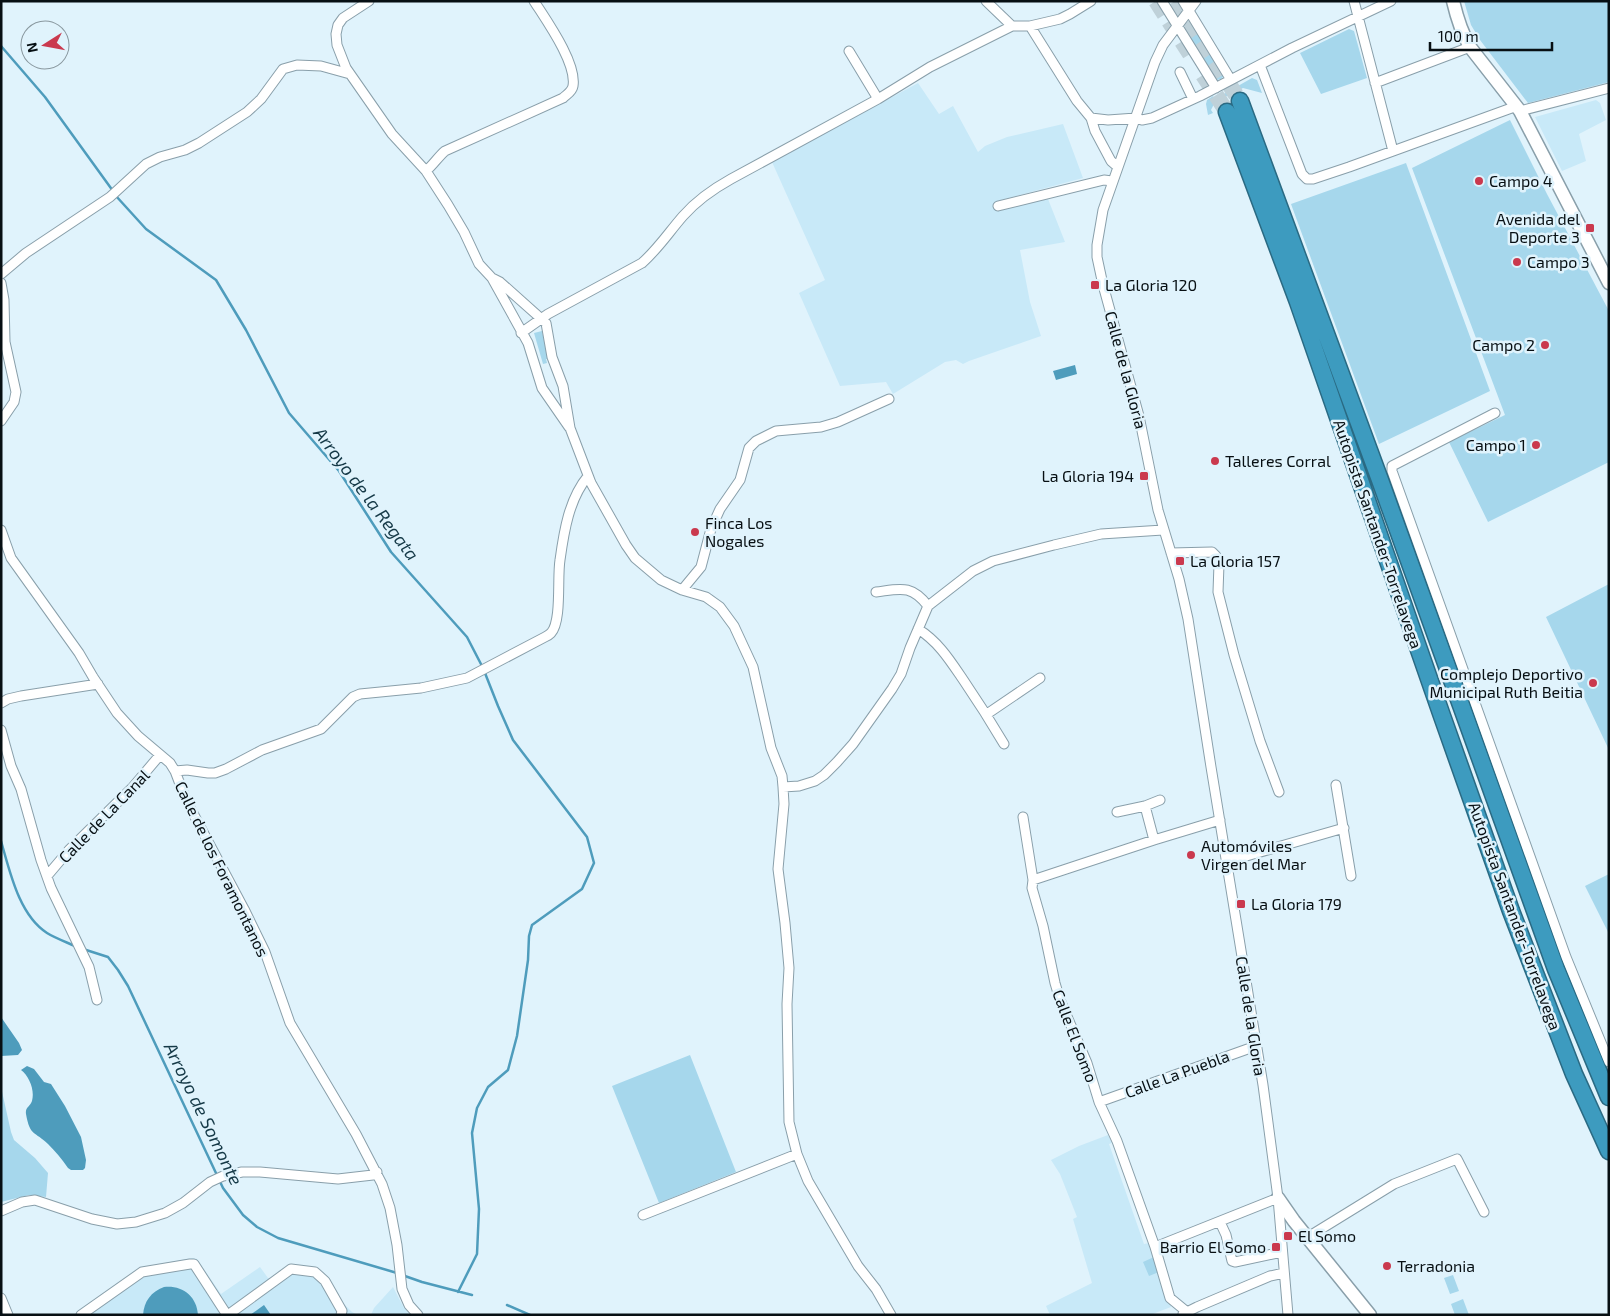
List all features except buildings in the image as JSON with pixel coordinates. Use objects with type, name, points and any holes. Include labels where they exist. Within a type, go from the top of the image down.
[{"type":"highway","name":"Autopista Santander-Torrelavega","points":[[1609,1097],[1549,951],[1380,480],[1234,107],[1301,311],[1511,911],[1574,1074],[1609,1150]]},
{"type":"main road","points":[[1453,1],[1460,30],[1470,47],[1518,108],[1609,283]]},
{"type":"main road","points":[[1278,1198],[1370,1315]]},
{"type":"main road","points":[[1279,1214],[1294,1220]]},
{"type":"street","points":[[369,1],[343,18],[338,25],[336,34],[337,45],[344,63],[392,134],[426,171],[464,232],[479,264],[492,278],[528,343],[542,388],[570,428]]},
{"type":"street","points":[[426,171],[446,151],[563,98],[573,87],[571,70],[564,52],[557,37],[534,1]]},
{"type":"street","points":[[986,1],[1012,26]]},
{"type":"street","points":[[522,333],[548,314],[642,263],[652,254],[683,216],[707,193],[878,99],[930,67],[1012,26],[1030,26],[1060,19],[1091,1]]},
{"type":"street","points":[[1162,1],[1216,88]]},
{"type":"street","points":[[1183,1],[1231,80]]},
{"type":"street","name":"Calle de la Gloria","points":[[1196,1],[1164,45],[1155,62],[1112,181],[1100,221],[1096,245],[1103,285],[1134,397],[1152,484],[1179,579],[1188,619],[1256,1046],[1279,1214]]},
{"type":"street","points":[[1354,1],[1393,151]]},
{"type":"street","points":[[1091,118],[1108,120],[1136,118],[1142,120],[1152,118],[1391,1]]},
{"type":"street","points":[[1030,26],[1072,93],[1091,118],[1095,131],[1111,161],[1118,167]]},
{"type":"street","points":[[1375,82],[1470,47]]},
{"type":"street","points":[[849,51],[878,99]]},
{"type":"street","points":[[1,274],[26,253],[110,197],[146,164],[199,143],[247,112],[261,99],[284,69],[297,64],[321,66],[350,74]]},
{"type":"street","points":[[1260,65],[1302,174],[1307,179],[1313,179],[1518,108],[1609,88]]},
{"type":"street","points":[[1180,72],[1193,99]]},
{"type":"street","points":[[998,206],[1104,180],[1112,181]]},
{"type":"street","points":[[492,278],[500,282],[546,323],[552,356],[563,386],[570,428],[588,476],[610,519],[635,558],[660,580],[682,590],[706,597],[720,606],[734,626],[753,667],[771,748],[782,776],[783,788],[784,804],[778,869],[785,923],[788,968],[786,1004],[789,1122],[797,1154],[808,1181],[858,1266],[876,1288],[891,1315]]},
{"type":"street","points":[[1,283],[4,300],[5,342],[16,392],[14,402],[1,421]]},
{"type":"street","points":[[682,590],[701,567],[711,529],[720,509],[740,480],[749,448],[756,441],[776,431],[821,427],[838,422],[889,399]]},
{"type":"street","points":[[1495,413],[1392,466],[1392,471],[1562,948],[1609,1062]]},
{"type":"street","points":[[175,771],[187,770],[215,773],[226,769],[262,750],[321,729],[353,697],[360,694],[437,686],[467,678],[552,633],[557,614],[560,562],[569,514],[577,493],[588,476]]},
{"type":"street","name":"Calle de los Foramontanos","points":[[1,530],[11,558],[79,653],[117,713],[138,736],[170,763],[175,771],[186,800],[244,908],[265,952],[290,1023],[377,1172],[390,1208],[397,1245],[401,1284],[409,1305],[417,1315]]},
{"type":"street","points":[[783,788],[815,781],[824,775],[845,753],[902,674],[910,648],[928,606],[974,572],[993,561],[1102,534],[1164,530]]},
{"type":"street","points":[[1171,552],[1212,552],[1216,556],[1219,564],[1218,592],[1234,656],[1260,741],[1279,792]]},
{"type":"street","points":[[876,592],[901,589],[911,590],[928,606]]},
{"type":"street","points":[[918,629],[927,634],[951,661],[987,714],[1004,744]]},
{"type":"street","points":[[987,714],[1040,678]]},
{"type":"street","points":[[1,703],[21,696],[98,684]]},
{"type":"street","name":"Calle de La Canal","points":[[1,730],[11,766],[21,789],[41,860],[88,967],[97,1000]]},
{"type":"street","name":"Calle de La Canal","points":[[47,876],[69,850],[132,788],[160,755]]},
{"type":"street","points":[[1336,784],[1352,876]]},
{"type":"street","points":[[1117,812],[1145,806],[1160,800]]},
{"type":"street","points":[[1145,806],[1154,840]]},
{"type":"street","name":"Calle El Somo","points":[[1023,817],[1033,880],[1032,888],[1048,944],[1054,983],[1087,1063],[1099,1102],[1117,1141],[1155,1247],[1170,1298],[1184,1313]]},
{"type":"street","points":[[1033,880],[1220,820]]},
{"type":"street","points":[[1226,859],[1243,857],[1344,828]]},
{"type":"street","name":"Calle La Puebla","points":[[1099,1102],[1256,1046]]},
{"type":"street","points":[[643,1215],[797,1154]]},
{"type":"street","points":[[1308,1236],[1394,1184],[1457,1159],[1484,1212]]},
{"type":"street","points":[[1,1211],[22,1202],[35,1200],[92,1219],[117,1224],[136,1222],[165,1213],[183,1203],[210,1182],[223,1176],[242,1172],[338,1179],[373,1175],[377,1172]]},
{"type":"street","points":[[1155,1247],[1278,1198]]},
{"type":"street","points":[[1279,1214],[1288,1315]]},
{"type":"street","points":[[1220,1222],[1226,1235],[1232,1261],[1236,1262],[1282,1252]]},
{"type":"street","points":[[81,1315],[142,1272],[190,1264],[194,1264],[227,1315],[291,1270],[315,1272],[325,1281],[344,1314]]},
{"type":"street","points":[[1184,1313],[1270,1276],[1284,1273]]},
{"type":"street","points":[[1,1298],[8,1315]]},
{"type":"shaded area","points":[[1464,1],[1609,1],[1609,82],[1528,103],[1480,40],[1471,25]]},
{"type":"shaded area","points":[[1197,27],[1224,76],[1221,79],[1217,80],[1214,78],[1190,38]]},
{"type":"shaded area","points":[[1349,29],[1354,31],[1367,78],[1321,94],[1300,53]]},
{"type":"shaded area","points":[[1252,78],[1257,80],[1262,93],[1243,88],[1215,102],[1211,110],[1213,113],[1208,115],[1207,100],[1213,96],[1215,99]]},
{"type":"shaded area","points":[[918,83],[939,114],[953,106],[978,152],[985,146],[1007,137],[1063,124],[1083,178],[997,201],[999,209],[1048,199],[1065,242],[1020,250],[1030,302],[1041,336],[963,364],[956,360],[945,362],[893,394],[886,382],[840,386],[799,293],[825,280],[772,162]]},
{"type":"shaded area","points":[[1596,100],[1600,103],[1606,120],[1579,134],[1586,161],[1562,171],[1535,117]]},
{"type":"shaded area","points":[[1510,120],[1609,311],[1609,462],[1488,522],[1449,442],[1505,415],[1412,168]]},
{"type":"shaded area","points":[[1406,163],[1490,391],[1379,444],[1291,204]]},
{"type":"shaded area","points":[[542,331],[548,359],[546,359],[547,363],[543,364],[534,333]]},
{"type":"shaded area","points":[[1075,365],[1077,374],[1056,380],[1053,371]]},
{"type":"shaded area","name":"Complejo Deportivo Municipal Ruth Beitia","points":[[1609,584],[1609,750],[1546,617]]},
{"type":"shaded area","points":[[1609,874],[1609,934],[1585,886]]},
{"type":"shaded area","points":[[1,1017],[19,1043],[22,1050],[18,1055],[1,1056]]},
{"type":"shaded area","points":[[690,1055],[736,1172],[659,1203],[612,1086]]},
{"type":"shaded area","points":[[27,1066],[34,1069],[44,1082],[51,1084],[65,1106],[81,1137],[86,1160],[83,1170],[71,1170],[68,1168],[53,1149],[29,1127],[26,1112],[32,1101],[33,1092],[29,1080],[21,1070]]},
{"type":"shaded area","points":[[1,1087],[14,1140],[35,1158],[48,1173],[46,1197],[29,1195],[1,1202]]},
{"type":"shaded area","points":[[1108,1135],[1112,1143],[1109,1144],[1144,1244],[1149,1243],[1171,1307],[1150,1315],[1050,1315],[1046,1306],[1092,1283],[1073,1219],[1077,1217],[1060,1174],[1051,1160],[1079,1146]]},
{"type":"shaded area","points":[[1154,1257],[1159,1272],[1149,1276],[1143,1262]]},
{"type":"shaded area","points":[[192,1258],[197,1259],[221,1294],[260,1267],[268,1278],[272,1278],[291,1266],[317,1268],[331,1284],[343,1303],[358,1315],[74,1315],[144,1267]]},
{"type":"shaded area","points":[[1453,1275],[1459,1291],[1450,1294],[1444,1278]]},
{"type":"shaded area","points":[[164,1287],[177,1288],[192,1297],[198,1315],[143,1315],[149,1298]]},
{"type":"shaded area","points":[[393,1287],[410,1315],[371,1315],[374,1308]]},
{"type":"shaded area","points":[[1463,1299],[1469,1315],[1455,1315],[1451,1304]]},
{"type":"shaded area","points":[[264,1305],[271,1315],[250,1315]]},
{"type":"waterway","name":"Arroyo de la Regata","points":[[1,46],[45,97],[113,191]]},
{"type":"waterway","name":"Arroyo de la Regata","points":[[116,196],[146,229],[216,280],[246,330],[289,413],[339,471],[391,552],[467,637],[483,668],[513,740],[587,837],[594,863],[582,889],[532,925],[517,1036],[508,1070],[488,1087],[477,1108],[472,1133],[479,1209],[477,1254],[458,1292]]},
{"type":"waterway","name":"Arroyo de Somonte","points":[[1,841],[17,892],[29,915],[47,933],[75,946]]},
{"type":"waterway","name":"Arroyo de Somonte","points":[[83,949],[108,957],[128,986],[223,1188],[243,1215],[257,1227],[278,1238],[397,1273]]},
{"type":"waterway","name":"Arroyo de Somonte","points":[[402,1275],[472,1295]]},
{"type":"waterway","name":"Arroyo de Somonte","points":[[507,1305],[530,1315]]},
{"type":"tunnel","points":[[1156,1],[1190,54]]},
{"type":"tunnel","points":[[1175,1],[1240,101]]},
{"type":"tunnel","points":[[1203,75],[1227,112]]},
{"type":"place","name":"Campo 4","points":[[1479,181]]},
{"type":"place","name":"Avenida del Deporte 3","points":[[1590,228]]},
{"type":"place","name":"Campo 3","points":[[1517,262]]},
{"type":"place","name":"La Gloria 120","points":[[1095,285]]},
{"type":"place","name":"Campo 2","points":[[1545,345]]},
{"type":"place","name":"Campo 1","points":[[1536,445]]},
{"type":"place","name":"Talleres Corral","points":[[1215,461]]},
{"type":"place","name":"La Gloria 194","points":[[1144,476]]},
{"type":"place","name":"Finca Los Nogales","points":[[695,532]]},
{"type":"place","name":"La Gloria 157","points":[[1180,561]]},
{"type":"place","name":"Complejo Deportivo Municipal Ruth Beitia","points":[[1593,683]]},
{"type":"place","name":"Automóviles Virgen del Mar","points":[[1191,855]]},
{"type":"place","name":"La Gloria 179","points":[[1241,904]]},
{"type":"place","name":"El Somo","points":[[1288,1236]]},
{"type":"place","name":"Barrio El Somo","points":[[1276,1247]]},
{"type":"place","name":"Terradonia","points":[[1387,1266]]}]
